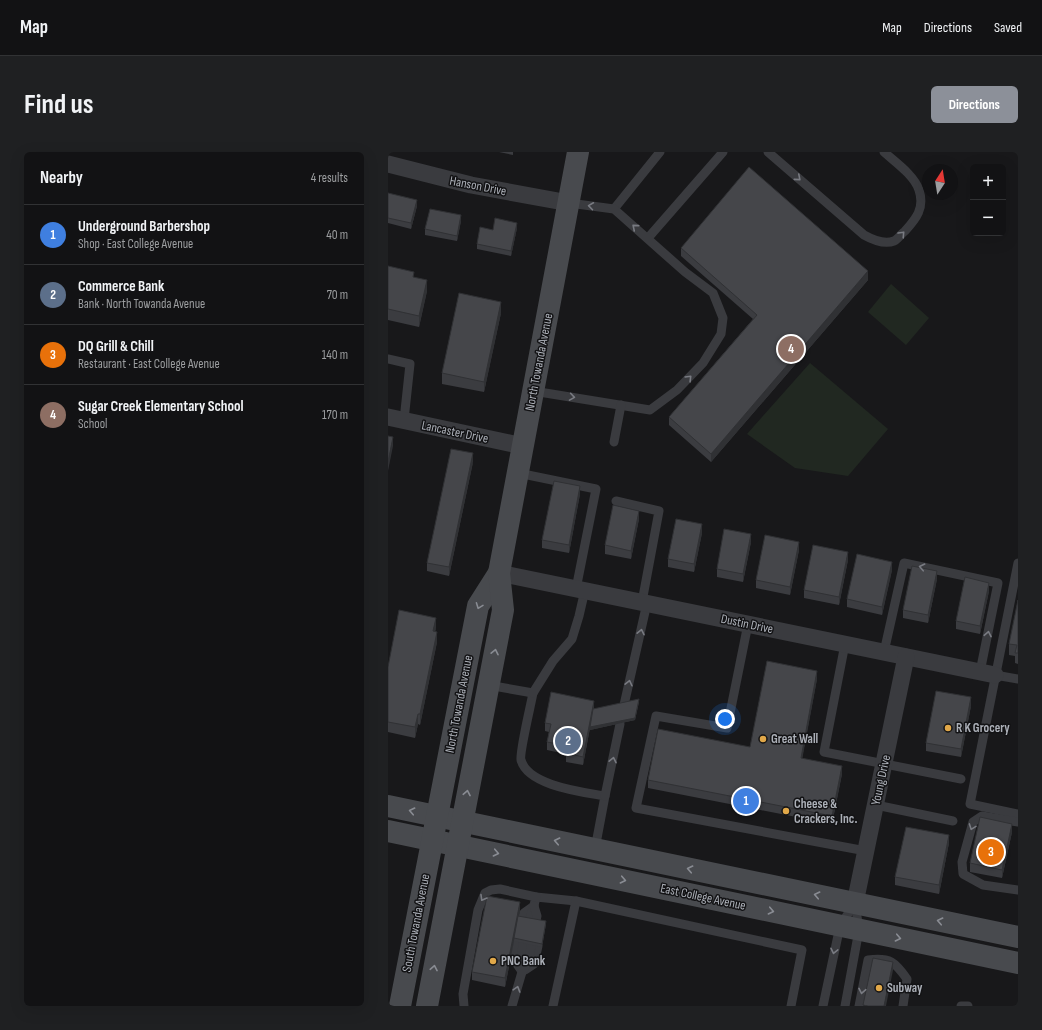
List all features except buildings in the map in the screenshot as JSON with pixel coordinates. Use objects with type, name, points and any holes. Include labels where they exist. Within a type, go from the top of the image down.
[{"type":"main road","name":"North Towanda Avenue","points":[[458,845],[503,610],[498,573],[578,152]]},
{"type":"main road","name":"North Towanda Avenue","points":[[432,840],[478,606],[498,573]]},
{"type":"main road","name":"East College Avenue","points":[[388,806],[1018,937]]},
{"type":"main road","name":"East College Avenue","points":[[388,831],[1018,963]]},
{"type":"main road","name":"South Towanda Avenue","points":[[401,1005],[432,840]]},
{"type":"main road","name":"South Towanda Avenue","points":[[427,1006],[458,845]]},
{"type":"main road","points":[[952,949],[990,949],[1018,953]]},
{"type":"street","name":"Hanson Drive","points":[[388,164],[471,185],[569,203]]},
{"type":"street","name":"Lancaster Drive","points":[[396,419],[523,446]]},
{"type":"street","name":"Dustin Drive","points":[[498,573],[988,674]]},
{"type":"street","name":"Young Drive","points":[[855,903],[906,657]]},
{"type":"lane","points":[[614,208],[660,152]]},
{"type":"lane","points":[[648,238],[723,152]]},
{"type":"lane","points":[[768,152],[864,235],[872,240],[888,242],[896,240],[917,218],[921,204],[918,189],[913,181],[884,152]]},
{"type":"lane","points":[[533,391],[650,410],[677,390],[703,363],[721,334],[723,318],[713,293],[685,272],[614,208],[569,203]]},
{"type":"lane","points":[[388,359],[410,364],[396,419]]},
{"type":"lane","points":[[614,442],[621,405]]},
{"type":"lane","points":[[518,473],[596,489],[580,589],[579,616],[572,638],[554,661],[533,693],[521,760],[528,773],[542,782],[605,796]]},
{"type":"lane","points":[[616,502],[659,511],[645,603],[624,705]]},
{"type":"lane","points":[[884,652],[904,563],[998,583],[988,674],[970,804],[1018,814]]},
{"type":"lane","points":[[988,674],[1018,563]]},
{"type":"lane","points":[[748,624],[726,728],[656,716],[636,808],[866,851]]},
{"type":"lane","points":[[845,644],[824,752],[961,779]]},
{"type":"lane","points":[[988,674],[1018,679]]},
{"type":"lane","points":[[488,685],[533,693]]},
{"type":"lane","points":[[595,849],[620,724]]},
{"type":"lane","points":[[876,805],[953,821]]},
{"type":"lane","points":[[1018,822],[982,816],[973,822],[962,862],[963,874],[983,885],[1018,890]]},
{"type":"lane","points":[[464,1006],[463,994],[478,910],[485,893],[491,890],[500,889],[535,901],[576,901],[802,950],[791,1006]]},
{"type":"lane","points":[[512,1006],[522,972],[528,962],[537,916],[535,901]]},
{"type":"lane","points":[[522,972],[514,960],[524,913],[535,901]]},
{"type":"lane","points":[[553,1006],[576,901]]},
{"type":"lane","points":[[823,1006],[849,928],[855,903]]},
{"type":"lane","points":[[845,1006],[849,928],[855,903]]},
{"type":"lane","points":[[859,1006],[868,960],[881,958],[891,961],[900,969],[907,979],[903,1006]]},
{"type":"lane","points":[[961,1006],[968,1006]]},
{"type":"shaded area","points":[[891,284],[929,318],[906,345],[868,312]]},
{"type":"shaded area","points":[[810,363],[888,429],[848,476],[795,468],[747,434]]},
{"type":"place","name":"Sugar Creek Elementary School","points":[[791,349]]},
{"type":"place","name":"R K Grocery","points":[[948,728]]},
{"type":"place","name":"Great Wall","points":[[763,739]]},
{"type":"place","name":"Commerce Bank","points":[[568,741]]},
{"type":"place","name":"Underground Barbershop","points":[[746,801]]},
{"type":"place","name":"Cheese & Crackers, Inc.","points":[[786,811]]},
{"type":"place","name":"DQ Grill & Chill","points":[[991,852]]},
{"type":"place","name":"PNC Bank","points":[[493,961]]},
{"type":"place","name":"Subway","points":[[879,988]]}]
